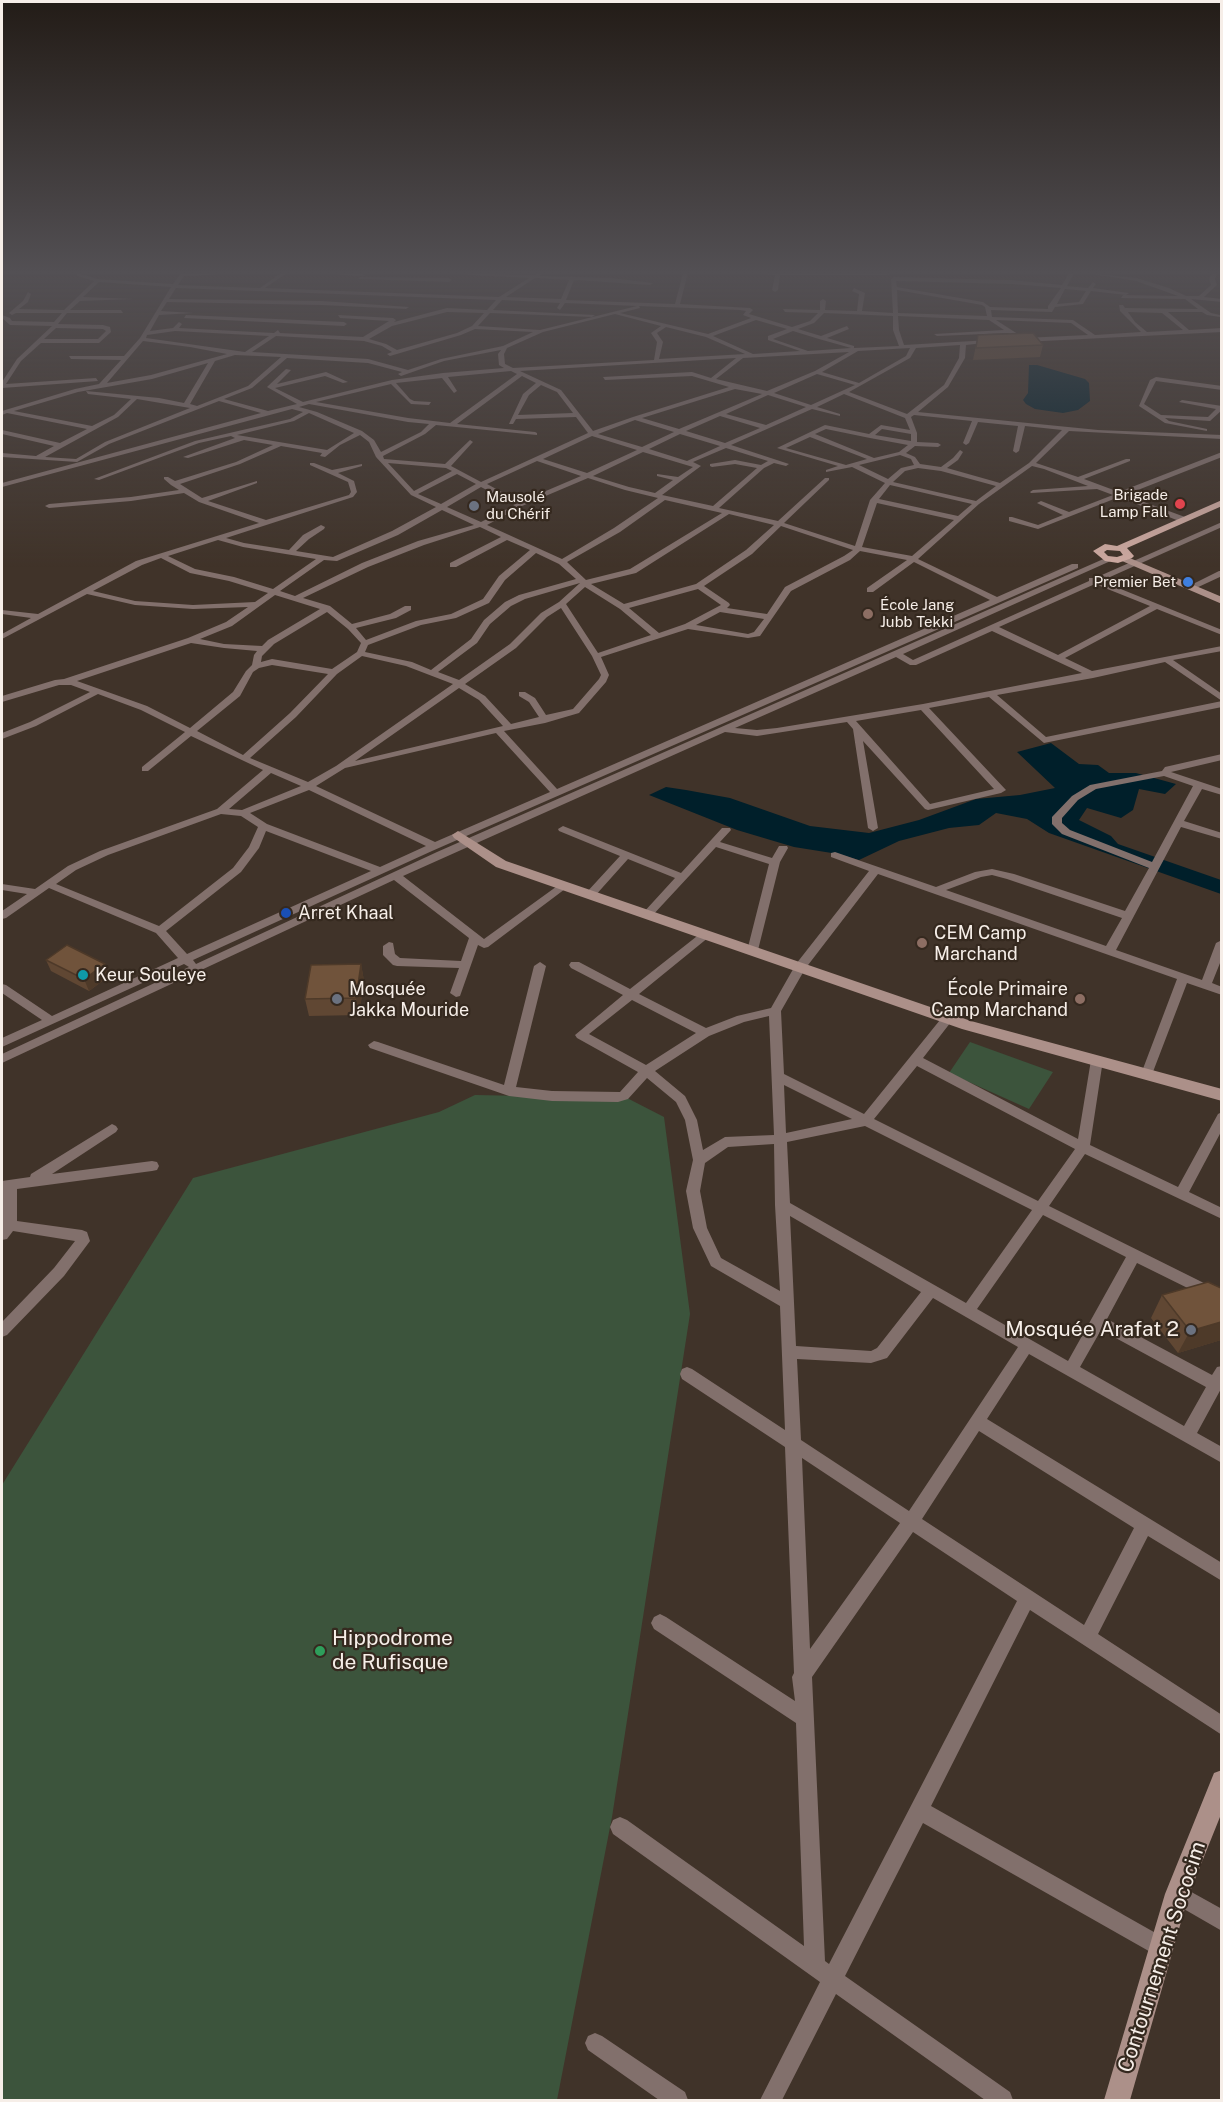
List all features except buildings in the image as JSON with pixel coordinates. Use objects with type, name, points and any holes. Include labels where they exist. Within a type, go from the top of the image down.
[{"type":"main road","points":[[1221,503],[1182,519],[1124,553],[1101,548],[1098,551],[1101,555],[1111,559],[1221,510]]},
{"type":"street","points":[[2,386],[12,371]]},
{"type":"street","points":[[4,412],[104,383],[114,371]]},
{"type":"street","points":[[2,386],[104,383],[152,377],[174,371]]},
{"type":"street","points":[[186,405],[206,371]]},
{"type":"street","points":[[2,453],[79,461],[107,443],[250,387],[268,371]]},
{"type":"street","points":[[271,386],[287,371]]},
{"type":"street","points":[[378,385],[405,371]]},
{"type":"street","points":[[2,485],[79,461],[378,385],[443,375],[495,371]]},
{"type":"street","points":[[512,371],[559,391],[592,434],[698,466],[617,530],[562,562]]},
{"type":"street","points":[[711,381],[723,371]]},
{"type":"street","points":[[689,462],[860,385],[884,371]]},
{"type":"street","points":[[910,415],[951,380],[955,371]]},
{"type":"street","points":[[297,598],[365,565],[421,543],[481,525],[519,504],[585,477],[641,448],[817,372],[860,385]]},
{"type":"street","points":[[271,386],[326,374],[345,382]]},
{"type":"street","points":[[451,425],[521,374]]},
{"type":"street","points":[[605,378],[692,374],[711,381],[767,393],[838,415]]},
{"type":"street","points":[[443,375],[454,391]]},
{"type":"street","points":[[1221,388],[1163,379],[1153,380],[1141,405],[1156,417],[1178,425],[1221,432]]},
{"type":"street","points":[[392,382],[413,403],[429,403]]},
{"type":"street","points":[[508,429],[526,394],[540,383]]},
{"type":"street","points":[[271,386],[305,403],[434,423],[508,429],[536,434]]},
{"type":"street","points":[[1197,417],[1212,386]]},
{"type":"street","points":[[218,538],[290,553],[334,559],[395,533],[482,484],[592,434],[735,387]]},
{"type":"street","points":[[77,390],[199,408]]},
{"type":"street","points":[[844,392],[910,415],[1098,432],[1221,437]]},
{"type":"street","points":[[37,458],[116,416],[135,399]]},
{"type":"street","points":[[220,400],[269,413]]},
{"type":"street","points":[[1156,417],[1213,418],[1221,408],[1182,402]]},
{"type":"street","points":[[292,406],[360,432],[372,441],[380,459],[413,494],[562,562],[583,582],[623,607],[656,635]]},
{"type":"street","points":[[97,480],[197,442],[292,420],[309,411]]},
{"type":"street","points":[[4,412],[91,428]]},
{"type":"street","points":[[719,414],[765,427]]},
{"type":"street","points":[[514,417],[577,415]]},
{"type":"street","points":[[910,415],[914,444]]},
{"type":"street","points":[[635,418],[681,430],[786,464]]},
{"type":"street","points":[[966,443],[975,420]]},
{"type":"street","points":[[380,459],[423,433],[434,423]]},
{"type":"street","points":[[1016,452],[1022,424]]},
{"type":"street","points":[[844,466],[780,448],[825,427],[914,444],[938,444]]},
{"type":"street","points":[[870,436],[881,427],[914,433]]},
{"type":"street","points":[[870,590],[911,558],[927,549],[977,502],[1031,464],[1067,429]]},
{"type":"street","points":[[203,430],[327,452]]},
{"type":"street","points":[[2,432],[58,445]]},
{"type":"street","points":[[2,637],[128,568],[351,496],[354,492],[351,481],[312,464],[360,432]]},
{"type":"street","points":[[809,434],[874,460]]},
{"type":"street","points":[[186,457],[243,437]]},
{"type":"street","points":[[20,442],[29,438]]},
{"type":"street","points":[[447,466],[470,442]]},
{"type":"street","points":[[173,483],[238,463],[282,443]]},
{"type":"street","points":[[828,471],[901,453],[914,444]]},
{"type":"street","points":[[2,453],[11,447]]},
{"type":"street","points":[[942,469],[956,459],[960,452]]},
{"type":"street","points":[[901,453],[912,458],[918,466]]},
{"type":"street","points":[[1012,519],[1036,528],[1221,454]]},
{"type":"street","points":[[380,459],[447,466],[519,504]]},
{"type":"street","points":[[537,459],[585,477],[660,497],[781,524],[858,549],[911,558],[996,600]]},
{"type":"street","points":[[714,509],[762,467],[774,460]]},
{"type":"street","points":[[1078,478],[1128,460]]},
{"type":"street","points":[[712,465],[735,462],[762,467]]},
{"type":"street","points":[[1031,464],[1078,478],[1118,496],[1182,519]]},
{"type":"street","points":[[332,472],[360,465]]},
{"type":"street","points":[[853,465],[890,483],[977,502]]},
{"type":"street","points":[[688,626],[751,636],[759,633],[788,589],[847,558],[858,549],[874,500],[903,469],[918,466],[942,469],[1002,486]]},
{"type":"street","points":[[413,494],[457,471]]},
{"type":"street","points":[[659,475],[680,480]]},
{"type":"street","points":[[166,478],[201,501],[267,523]]},
{"type":"street","points":[[623,607],[699,586],[749,552],[827,480]]},
{"type":"street","points":[[201,501],[255,482]]},
{"type":"street","points":[[1033,492],[1098,487]]},
{"type":"street","points":[[49,506],[131,499],[183,490]]},
{"type":"street","points":[[874,500],[960,519]]},
{"type":"street","points":[[1041,503],[1070,515]]},
{"type":"street","points":[[432,673],[474,641],[488,622],[508,604],[522,597],[633,571],[728,512]]},
{"type":"street","points":[[897,654],[913,663],[1221,524]]},
{"type":"street","points":[[290,553],[306,537],[321,527]]},
{"type":"street","points":[[395,533],[421,543]]},
{"type":"street","points":[[453,565],[507,537]]},
{"type":"street","points":[[244,759],[293,715],[334,672],[360,653],[365,643],[419,623],[453,616],[486,601],[502,578],[535,550]]},
{"type":"street","points":[[1124,553],[1136,563],[1221,601]]},
{"type":"street","points":[[2,1059],[395,875],[555,792],[1101,555]]},
{"type":"street","points":[[162,556],[193,571],[276,591],[327,608],[351,627],[365,643]]},
{"type":"street","points":[[2,706],[4,696],[66,681],[191,640],[229,624],[321,558]]},
{"type":"street","points":[[2,1043],[434,846],[463,838],[725,729],[1111,559]]},
{"type":"street","points":[[1191,587],[1221,573]]},
{"type":"street","points":[[1077,574],[1221,633]]},
{"type":"street","points":[[220,811],[243,813],[309,786],[339,768],[513,646],[544,615],[561,604],[583,582]]},
{"type":"street","points":[[596,656],[688,626],[726,605],[699,586]]},
{"type":"street","points":[[86,591],[135,603],[193,607],[259,603]]},
{"type":"street","points":[[339,768],[576,711],[605,675],[596,656],[561,604]]},
{"type":"street","points":[[1059,658],[1155,607]]},
{"type":"street","points":[[256,666],[258,655],[264,649],[295,626],[327,608]]},
{"type":"street","points":[[351,627],[393,616],[408,608]]},
{"type":"street","points":[[720,609],[768,617]]},
{"type":"street","points":[[2,612],[39,617]]},
{"type":"street","points":[[975,620],[1093,675]]},
{"type":"street","points":[[191,640],[224,646],[264,649]]},
{"type":"street","points":[[725,729],[767,733],[923,707],[1221,648]]},
{"type":"street","points":[[360,653],[409,664],[458,683],[482,698],[510,728]]},
{"type":"street","points":[[1166,659],[1221,698]]},
{"type":"street","points":[[145,769],[237,694],[250,671],[256,666],[272,662],[334,672]]},
{"type":"street","points":[[66,681],[144,708],[244,759],[309,786],[434,846]]},
{"type":"street","points":[[2,736],[33,724],[98,691]]},
{"type":"street","points":[[990,693],[1044,740],[1221,704]]},
{"type":"street","points":[[522,694],[536,703],[545,720]]},
{"type":"street","points":[[849,719],[927,807],[1001,790],[923,707]]},
{"type":"street","points":[[857,728],[873,828]]},
{"type":"street","points":[[499,731],[555,792]]},
{"type":"street","points":[[1154,866],[1065,832],[1058,824],[1057,817],[1075,798],[1093,787],[1166,772],[1168,769],[1221,757]]},
{"type":"street","points":[[2,916],[72,868],[104,853],[220,811],[269,770]]},
{"type":"street","points":[[1166,772],[1221,792]]},
{"type":"street","points":[[1109,952],[1199,785]]},
{"type":"street","points":[[243,813],[263,826],[380,871]]},
{"type":"street","points":[[1179,823],[1221,836]]},
{"type":"street","points":[[160,932],[237,870],[254,848],[263,826]]},
{"type":"street","points":[[563,829],[682,877]]},
{"type":"street","points":[[647,915],[726,830]]},
{"type":"street","points":[[463,838],[501,864],[948,1018],[1221,1095]]},
{"type":"street","points":[[714,843],[775,862]]},
{"type":"street","points":[[753,951],[775,862],[783,848]]},
{"type":"street","points":[[590,895],[626,855]]},
{"type":"street","points":[[835,855],[1221,992]]},
{"type":"street","points":[[815,1966],[801,1677],[775,1011],[800,967],[875,870]]},
{"type":"street","points":[[935,891],[979,874],[992,872],[1128,916]]},
{"type":"street","points":[[395,875],[487,944],[564,886]]},
{"type":"street","points":[[48,884],[160,932],[195,970]]},
{"type":"street","points":[[2,887],[36,892]]},
{"type":"street","points":[[705,935],[633,996],[581,1035],[646,1071],[681,1099],[691,1120],[699,1160],[693,1191],[700,1228],[716,1262],[786,1302]]},
{"type":"street","points":[[456,993],[475,937]]},
{"type":"street","points":[[389,946],[389,955],[397,962],[466,965]]},
{"type":"street","points":[[1205,986],[1220,950]]},
{"type":"street","points":[[575,965],[705,1033]]},
{"type":"street","points":[[509,1091],[540,966]]},
{"type":"street","points":[[1147,1074],[1183,978]]},
{"type":"street","points":[[2,988],[51,1021]]},
{"type":"street","points":[[374,1045],[509,1091],[552,1096],[618,1097],[624,1096],[646,1071],[705,1033],[741,1019],[775,1011]]},
{"type":"street","points":[[699,1160],[725,1142],[780,1139],[866,1121],[948,1018]]},
{"type":"street","points":[[916,1060],[1083,1147],[1221,1214]]},
{"type":"street","points":[[968,1311],[1083,1147],[1097,1060]]},
{"type":"street","points":[[777,1076],[1221,1299]]},
{"type":"street","points":[[1182,1194],[1221,1117]]},
{"type":"street","points":[[32,1181],[112,1129]]},
{"type":"street","points":[[2,1331],[59,1272],[83,1241],[82,1236],[6,1230],[6,1185],[152,1166]]},
{"type":"street","points":[[782,1204],[1221,1456]]},
{"type":"street","points":[[1071,1370],[1134,1256]]},
{"type":"street","points":[[788,1352],[871,1357],[882,1353],[931,1290]]},
{"type":"street","points":[[1098,1321],[1218,1378],[1187,1436]]},
{"type":"street","points":[[801,1677],[911,1522],[1027,1345]]},
{"type":"street","points":[[687,1374],[1221,1726]]},
{"type":"street","points":[[977,1420],[1221,1574]]},
{"type":"street","points":[[1088,1638],[1144,1526]]},
{"type":"street","points":[[771,2100],[1026,1598]]},
{"type":"street","points":[[660,1623],[803,1717]]},
{"type":"street","name":"Contournement Sococim","points":[[1117,2100],[1178,1894],[1221,1780]]},
{"type":"street","points":[[919,1810],[1161,1947]]},
{"type":"street","points":[[620,1827],[1002,2100]]},
{"type":"street","points":[[1178,1894],[1221,1921]]},
{"type":"street","points":[[595,2043],[677,2100]]},
{"type":"green space","points":[[970,1042],[1053,1072],[1029,1109],[949,1073]]},
{"type":"green space","name":"Hippodrome de Rufisque","points":[[475,1095],[627,1098],[664,1117],[690,1314],[612,1817],[557,2100],[2,2100],[2,1485],[193,1178],[439,1112]]},
{"type":"water","points":[[1029,371],[1058,371],[1085,379],[1089,383],[1090,401],[1078,410],[1063,413],[1035,409],[1026,404],[1023,400],[1028,393]]},
{"type":"water","points":[[1051,743],[1079,764],[1098,765],[1109,773],[1136,773],[1176,784],[1165,794],[1139,789],[1133,810],[1121,818],[1087,808],[1079,820],[1111,836],[1118,844],[1221,880],[1221,894],[1049,833],[1027,819],[996,813],[979,825],[949,828],[899,841],[859,860],[794,847],[737,830],[649,795],[666,787],[686,790],[730,798],[810,826],[869,833],[919,820],[976,799],[1020,795],[1055,788],[1017,752]]},
{"type":"place","name":"Brigade Lamp Fall","points":[[1180,504]]},
{"type":"place","name":"Mausolé du Chérif","points":[[474,506]]},
{"type":"place","name":"Premier Bet","points":[[1188,582]]},
{"type":"place","name":"École Jang Jubb Tekki","points":[[868,614]]},
{"type":"place","name":"Arret Khaal","points":[[286,913]]},
{"type":"place","name":"CEM Camp Marchand","points":[[922,943]]},
{"type":"place","name":"Keur Souleye","points":[[83,975]]},
{"type":"place","name":"Mosquée Jakka Mouride","points":[[337,999]]},
{"type":"place","name":"École Primaire Camp Marchand","points":[[1080,999]]},
{"type":"place","name":"Mosquée Arafat 2","points":[[1191,1330]]},
{"type":"place","name":"Hippodrome de Rufisque","points":[[320,1651]]}]
